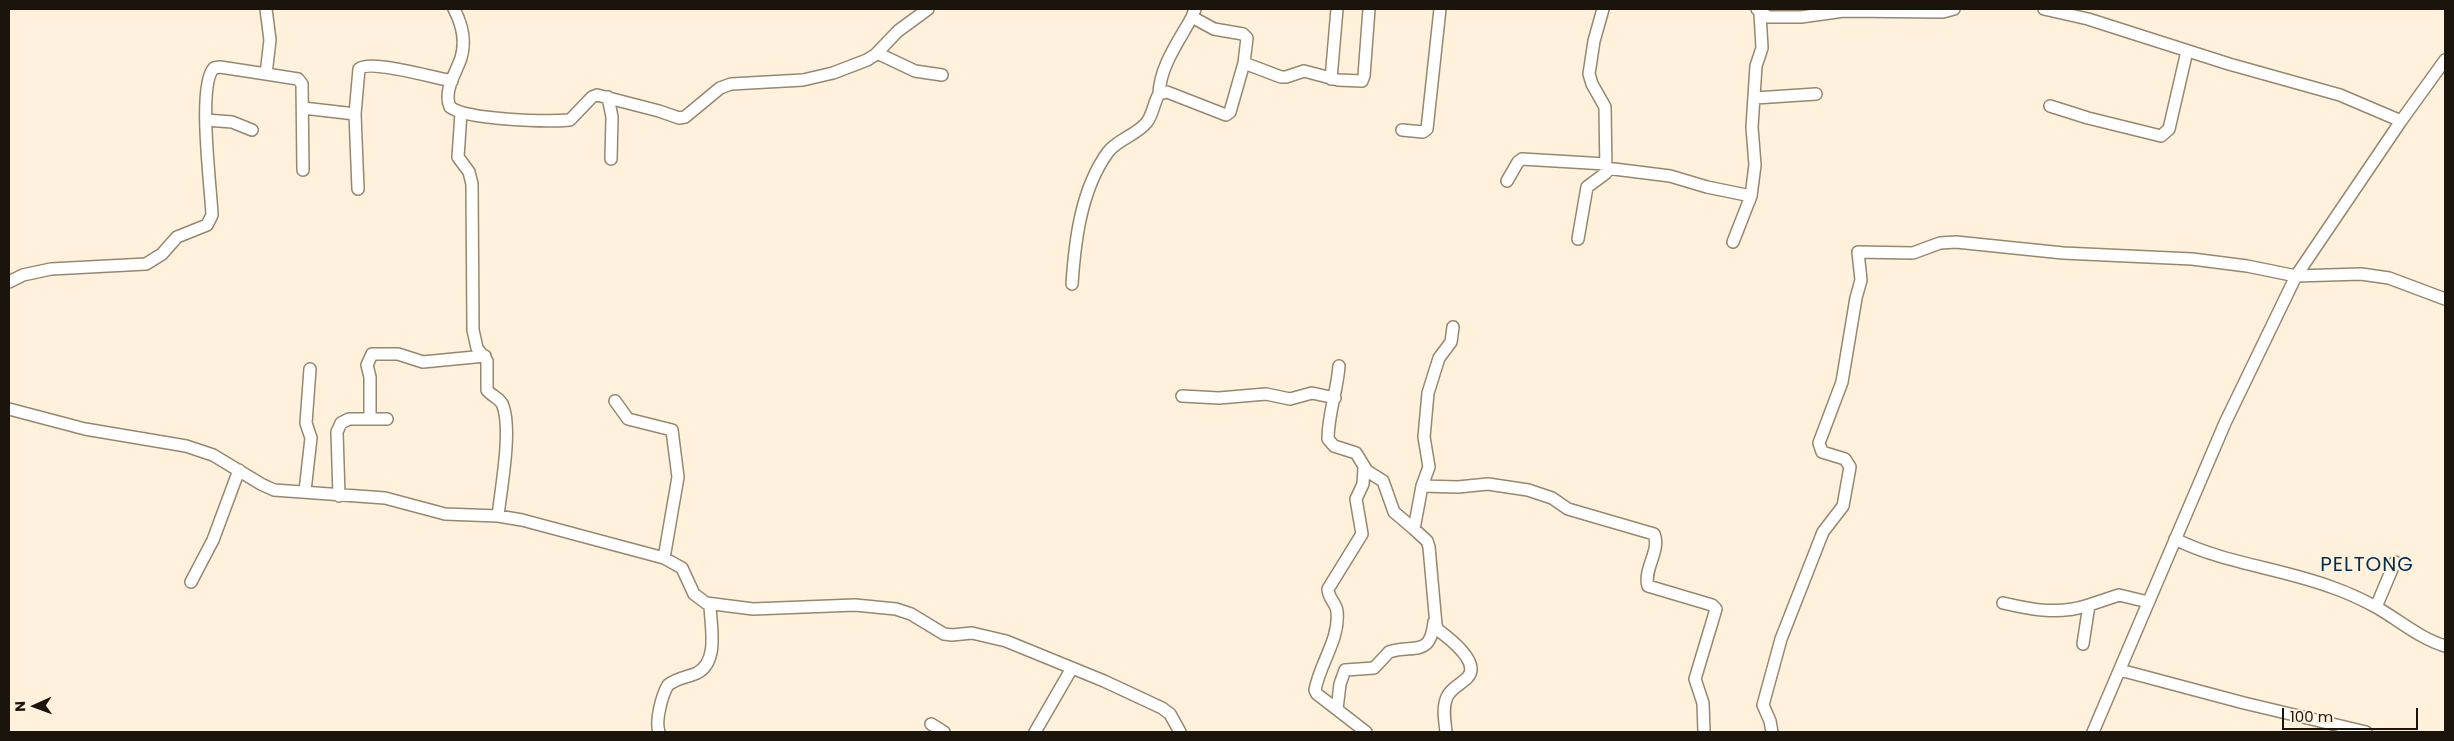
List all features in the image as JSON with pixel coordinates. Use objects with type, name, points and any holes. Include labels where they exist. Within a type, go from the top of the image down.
[{"type":"street","points":[[266,9],[270,40],[266,74]]},
{"type":"street","points":[[454,9],[460,21],[463,45],[461,58],[452,81],[448,105],[461,113],[536,121],[568,120],[573,118],[592,97],[608,97],[682,118],[693,113],[720,88],[731,84],[803,80],[833,73],[867,60],[877,53],[898,31],[928,9]]},
{"type":"street","points":[[1331,79],[1338,9]]},
{"type":"street","points":[[1244,63],[1280,77],[1304,71],[1331,79],[1358,82],[1363,80],[1369,9]]},
{"type":"street","points":[[1402,130],[1423,132],[1427,130],[1440,9]]},
{"type":"street","points":[[1578,239],[1587,187],[1604,175],[1606,166],[1605,107],[1592,84],[1590,74],[1594,41],[1603,9]]},
{"type":"street","points":[[1758,11],[1768,17],[1801,17],[1835,10],[1944,12],[1954,9]]},
{"type":"street","points":[[2044,9],[2088,19],[2187,51],[2340,95],[2401,120]]},
{"type":"street","points":[[1733,242],[1751,196],[1755,165],[1752,128],[1756,66],[1762,48],[1758,11]]},
{"type":"street","points":[[1072,284],[1076,236],[1091,184],[1107,153],[1146,123],[1159,94],[1159,83],[1164,69],[1194,13],[1214,29],[1245,36],[1247,42],[1244,63],[1228,115],[1201,104],[1190,103],[1167,92],[1159,94]]},
{"type":"street","points":[[2050,106],[2088,118],[2161,136],[2168,129],[2187,51]]},
{"type":"street","points":[[877,53],[914,71],[942,75]]},
{"type":"street","points":[[2093,732],[2174,538],[2256,357],[2296,276],[2401,120],[2445,60]]},
{"type":"street","points":[[358,189],[355,114],[357,73],[361,66],[403,70],[452,81]]},
{"type":"street","points":[[9,282],[23,275],[51,269],[146,264],[162,254],[177,237],[207,225],[212,215],[206,120],[206,83],[214,68],[228,67],[298,79],[301,82],[303,170]]},
{"type":"street","points":[[1755,98],[1816,94]]},
{"type":"street","points":[[608,97],[612,117],[611,159]]},
{"type":"street","points":[[303,108],[355,114]]},
{"type":"street","points":[[461,113],[458,157],[469,172],[472,184],[473,330],[477,348],[485,356],[489,366],[487,390],[500,401],[504,410],[506,448],[498,516]]},
{"type":"street","points":[[206,120],[232,122],[252,130]]},
{"type":"street","points":[[1507,182],[1518,162],[1522,159],[1606,166],[1670,176],[1707,187],[1751,196]]},
{"type":"street","points":[[1772,732],[1770,721],[1763,705],[1781,639],[1825,527],[1843,506],[1850,467],[1845,459],[1822,452],[1820,443],[1842,382],[1856,298],[1861,280],[1858,252],[1913,253],[1940,243],[1978,242],[2064,253],[2192,259],[2247,266],[2296,276],[2361,274],[2377,276],[2413,286],[2445,299]]},
{"type":"street","points":[[1414,529],[1422,486],[1429,467],[1424,437],[1428,393],[1439,358],[1450,342],[1454,327]]},
{"type":"street","points":[[370,418],[370,377],[367,365],[372,354],[398,354],[423,362],[485,356]]},
{"type":"street","points":[[1337,709],[1340,684],[1345,670],[1374,668],[1389,652],[1415,650],[1424,647],[1433,634],[1435,596],[1427,541],[1394,512],[1383,481],[1364,468],[1356,452],[1334,446],[1328,439],[1328,418],[1334,398],[1339,366]]},
{"type":"street","points":[[305,492],[311,438],[306,423],[310,369]]},
{"type":"street","points":[[1182,396],[1219,398],[1266,394],[1290,399],[1312,394],[1334,398]]},
{"type":"street","points":[[615,401],[628,419],[672,430],[678,481],[664,558]]},
{"type":"street","points":[[9,409],[85,429],[186,446],[213,455],[268,488],[339,496],[385,498],[445,514],[498,516],[522,520],[664,558],[682,568],[694,594],[710,604],[753,610],[855,605],[896,609],[911,614],[944,634],[972,633],[989,636],[1028,649],[1072,668],[1162,708],[1170,714],[1180,732]]},
{"type":"street","points":[[339,496],[338,427],[344,420],[387,419]]},
{"type":"street","points":[[1364,468],[1363,484],[1356,500],[1362,534],[1328,589],[1336,606],[1336,616],[1331,648],[1315,690],[1366,732]]},
{"type":"street","points":[[191,582],[213,540],[239,470]]},
{"type":"street","points":[[1422,486],[1458,487],[1488,484],[1528,490],[1552,498],[1568,509],[1654,534],[1656,543],[1647,579],[1648,586],[1712,604],[1716,609],[1695,679],[1703,703],[1704,732]]},
{"type":"street","points":[[2174,538],[2204,553],[2317,582],[2376,607],[2421,636],[2445,646]]},
{"type":"street","points":[[2376,607],[2396,562]]},
{"type":"street","points":[[2003,603],[2044,611],[2077,609],[2119,595],[2148,602]]},
{"type":"street","points":[[659,732],[658,724],[663,697],[668,685],[698,672],[708,661],[711,646],[710,604]]},
{"type":"street","points":[[2083,644],[2089,605]]},
{"type":"street","points":[[1434,620],[1438,630],[1462,649],[1470,667],[1468,677],[1448,696],[1445,704],[1446,732]]},
{"type":"street","points":[[1035,732],[1072,668]]},
{"type":"street","points":[[2120,670],[2362,732]]},
{"type":"street","points":[[931,724],[944,732]]},
{"type":"district","name":"PELTONG","points":[[2367,566]]}]
